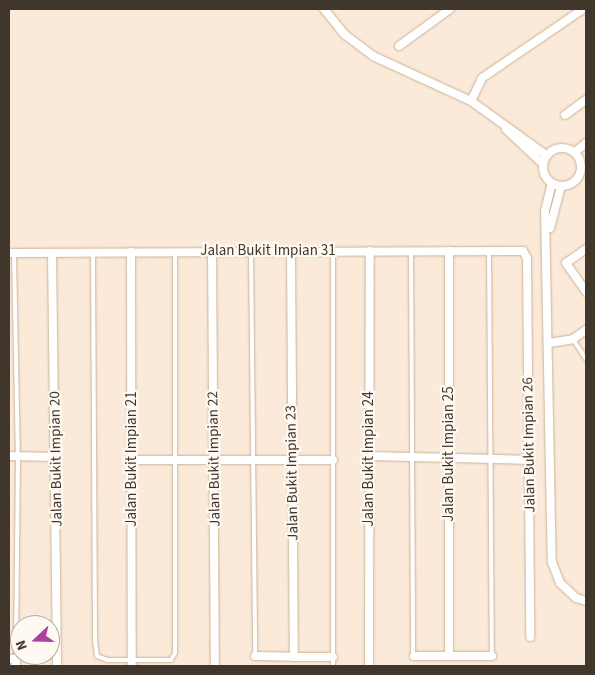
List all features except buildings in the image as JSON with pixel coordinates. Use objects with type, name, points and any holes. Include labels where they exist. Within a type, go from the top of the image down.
[{"type":"street","points":[[324,9],[344,34],[373,56],[471,101],[546,155]]},
{"type":"street","points":[[399,46],[450,9]]},
{"type":"street","points":[[471,101],[482,78],[583,9]]},
{"type":"street","points":[[565,115],[586,100]]},
{"type":"street","points":[[498,120],[542,164],[546,177],[552,183],[560,186],[577,179],[583,159],[575,152],[563,147],[546,155],[542,164]]},
{"type":"street","points":[[575,152],[586,143]]},
{"type":"street","points":[[552,183],[545,212],[548,239],[552,562],[560,583],[576,598],[586,601]]},
{"type":"street","points":[[548,239],[560,186]]},
{"type":"street","points":[[586,249],[566,263],[586,292]]},
{"type":"street","name":"Jalan Bukit Impian 31","points":[[11,253],[489,250],[523,251],[526,254]]},
{"type":"street","name":"Jalan Bukit Impian 23","points":[[292,251],[294,656]]},
{"type":"street","name":"Jalan Bukit Impian 24","points":[[369,666],[370,251]]},
{"type":"street","name":"Jalan Bukit Impian 25","points":[[449,251],[449,656]]},
{"type":"street","name":"Jalan Bukit Impian 20","points":[[52,252],[56,457],[57,666]]},
{"type":"street","name":"Jalan Bukit Impian 21","points":[[131,252],[132,663]]},
{"type":"street","name":"Jalan Bukit Impian 22","points":[[212,252],[215,666]]},
{"type":"street","name":"Jalan Bukit Impian 26","points":[[526,254],[530,460],[530,636]]},
{"type":"street","points":[[549,343],[573,339],[586,330]]},
{"type":"street","points":[[9,456],[56,457]]},
{"type":"street","points":[[369,456],[530,460]]},
{"type":"street","points":[[132,460],[333,460]]},
{"type":"street","points":[[255,656],[333,657]]},
{"type":"street","points":[[414,656],[492,656]]},
{"type":"lane","points":[[489,250],[492,656]]},
{"type":"lane","points":[[333,251],[333,666]]},
{"type":"lane","points":[[411,251],[413,457],[411,556],[414,656]]},
{"type":"lane","points":[[93,252],[95,640],[100,659],[132,663],[171,660],[175,653],[175,252]]},
{"type":"lane","points":[[252,252],[255,656]]},
{"type":"lane","points":[[11,253],[18,456],[14,615]]},
{"type":"lane","points":[[573,339],[586,359]]}]
